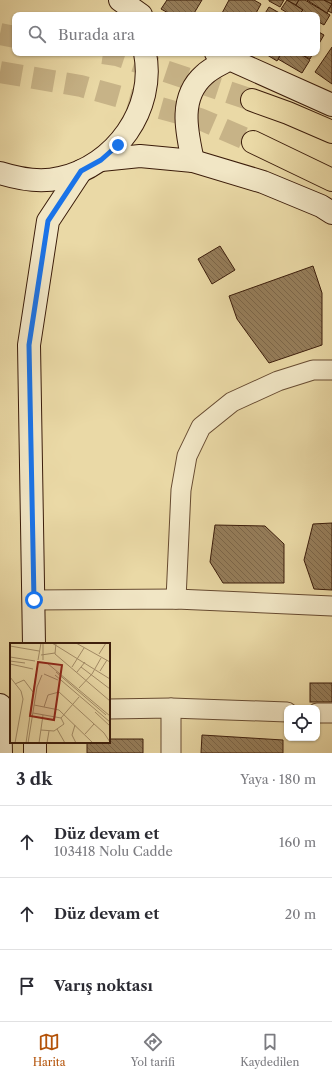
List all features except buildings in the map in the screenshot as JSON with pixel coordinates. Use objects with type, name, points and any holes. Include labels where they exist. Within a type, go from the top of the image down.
[{"type":"main road","points":[[252,100],[288,113],[332,132]]},
{"type":"main road","points":[[253,142],[332,180]]},
{"type":"street","points":[[120,0],[128,12]]},
{"type":"street","points":[[120,0],[137,12]]},
{"type":"street","points":[[0,173],[14,178],[37,180],[60,178],[81,171],[101,160],[118,145],[132,127],[141,106],[146,84],[147,62],[146,56]]},
{"type":"street","points":[[193,162],[186,124],[187,106],[196,82],[223,56],[332,104]]},
{"type":"street","points":[[101,160],[140,156],[193,162],[263,182],[321,206],[332,213]]},
{"type":"street","points":[[34,643],[29,345],[48,221],[81,171]]},
{"type":"street","points":[[176,599],[181,490],[187,456],[201,427],[232,402],[278,380],[313,370],[332,370]]},
{"type":"street","points":[[34,600],[176,599],[332,606]]},
{"type":"street","points":[[0,705],[0,753]]},
{"type":"street","points":[[110,709],[171,708],[284,712]]},
{"type":"street","points":[[171,708],[172,753]]},
{"type":"street","points":[[320,713],[332,713]]},
{"type":"street","points":[[34,743],[35,753]]},
{"type":"tunnel","points":[[0,34],[12,36]]},
{"type":"tunnel","points":[[120,56],[252,100]]},
{"type":"tunnel","points":[[0,72],[81,86],[200,119],[253,142]]},
{"type":"route","points":[[34,600],[29,345],[48,221],[81,171],[101,160],[118,145]]}]
